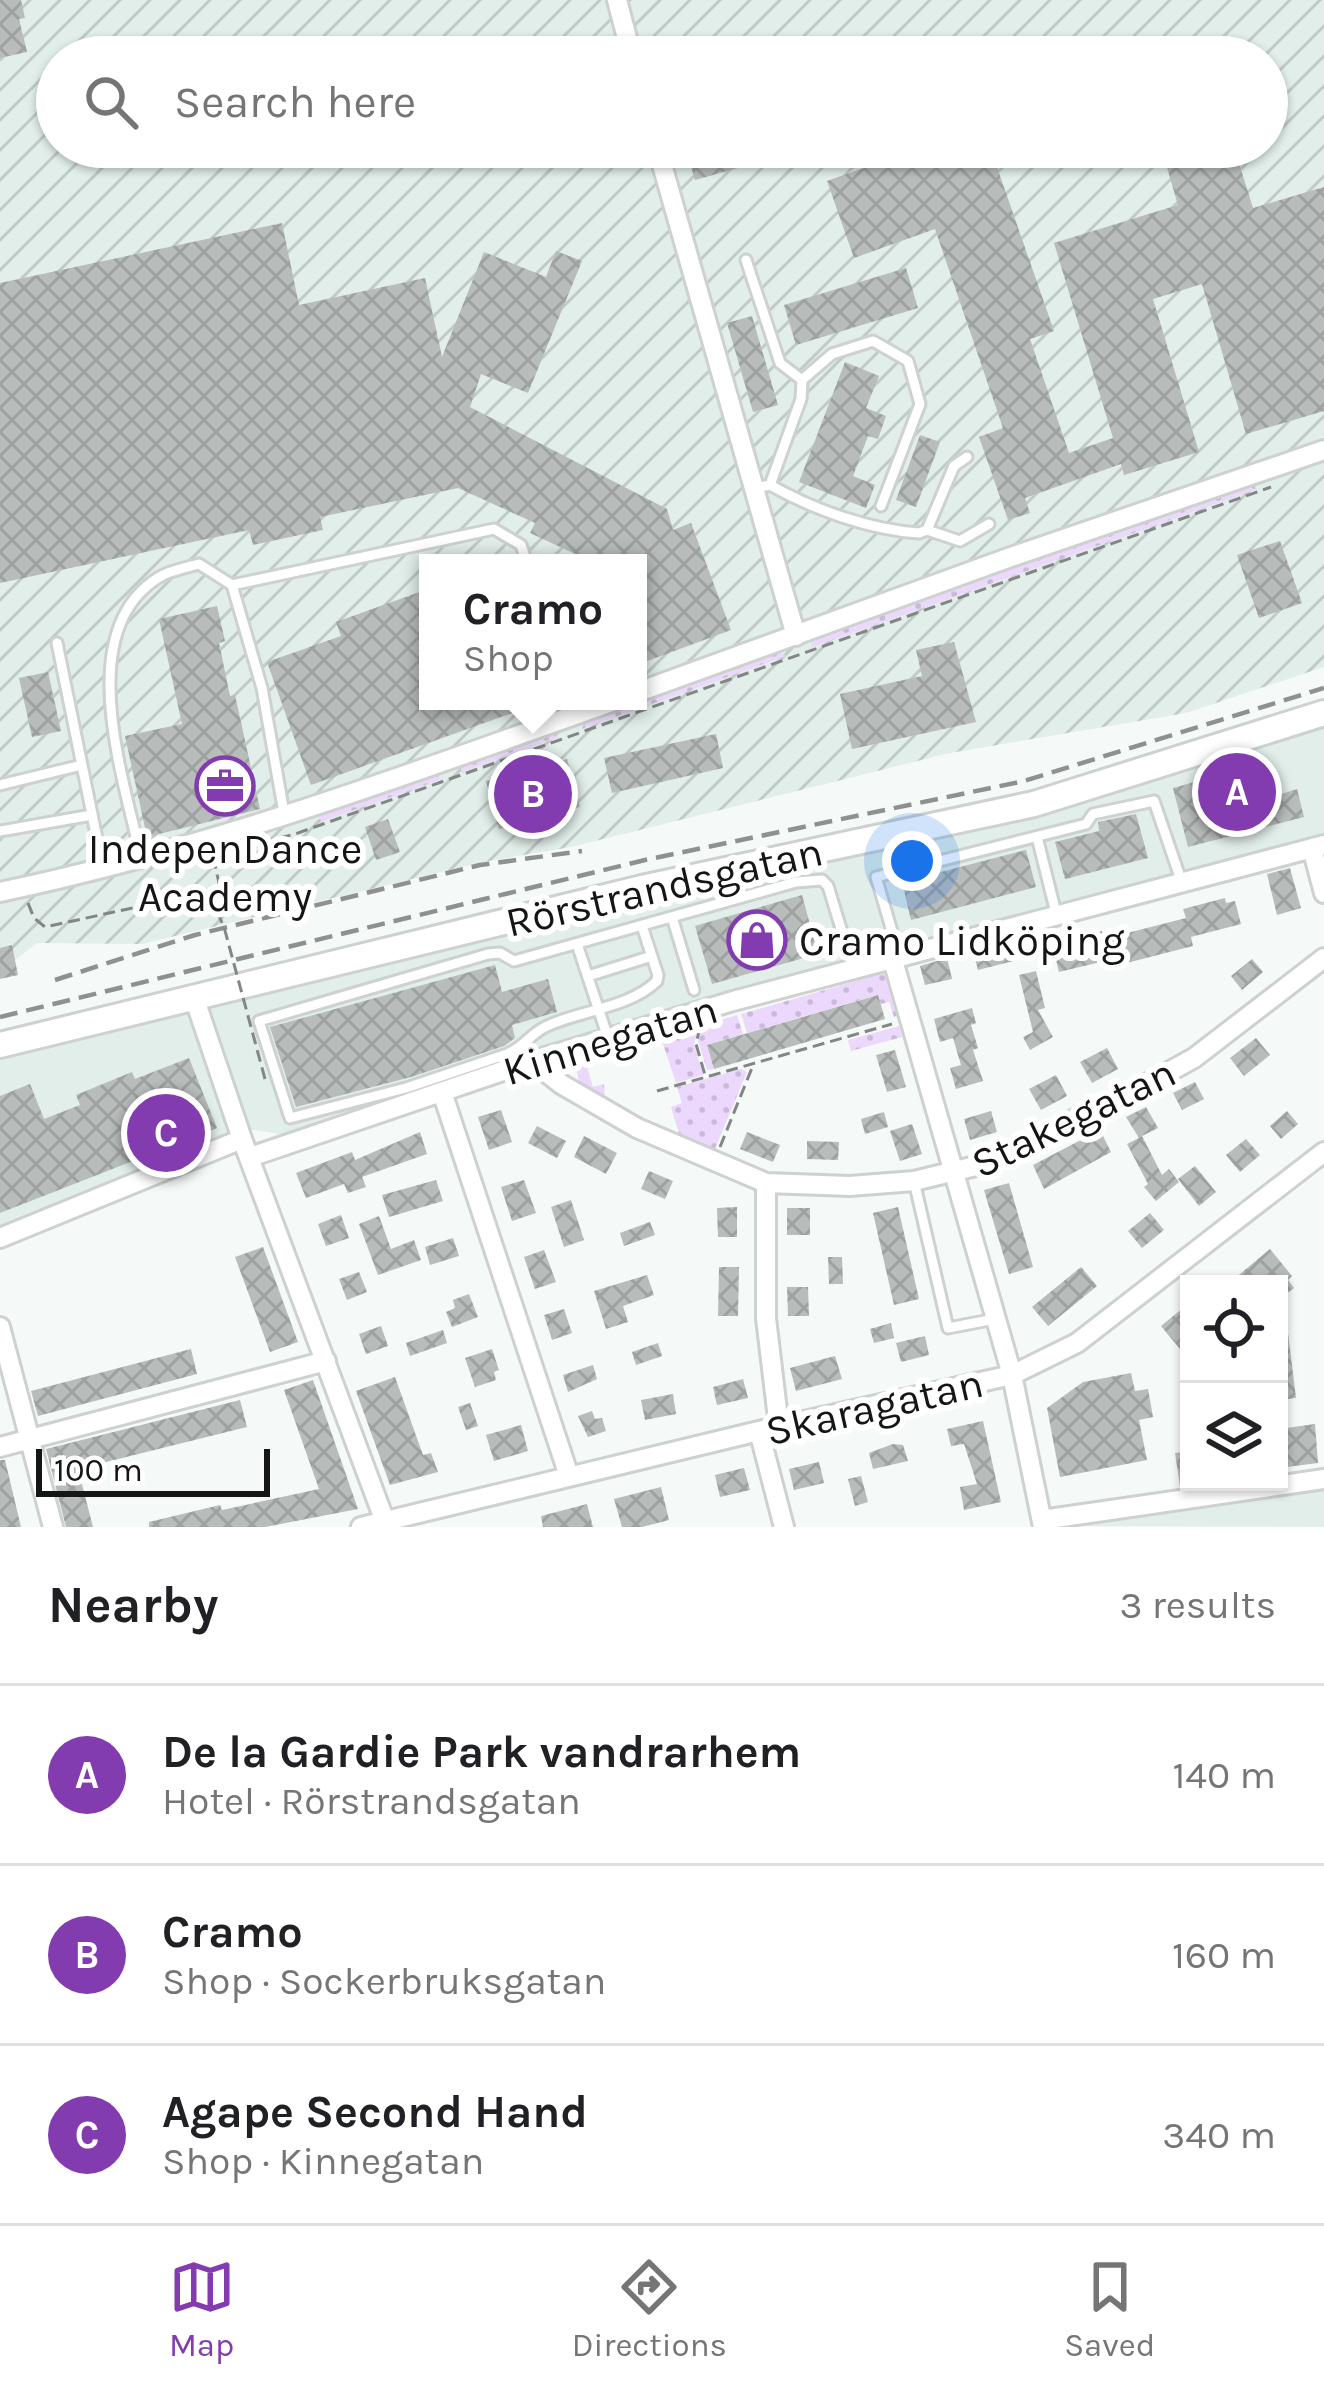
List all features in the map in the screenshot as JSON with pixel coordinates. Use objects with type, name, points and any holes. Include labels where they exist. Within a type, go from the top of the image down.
[{"type":"main road","name":"Rörstrandsgatan","points":[[0,1046],[642,888],[1034,804],[1324,713]]},
{"type":"street","points":[[616,0],[626,36]]},
{"type":"street","points":[[664,168],[763,486],[796,636]]},
{"type":"street","points":[[647,689],[1324,450]]},
{"type":"street","points":[[0,892],[285,818],[570,710]]},
{"type":"street","points":[[1318,847],[1324,892]]},
{"type":"street","name":"Kinnegatan","points":[[0,1238],[246,1148],[442,1092],[532,1060],[896,956],[1318,847]]},
{"type":"street","points":[[896,956],[1012,1375],[1043,1523],[1324,1478]]},
{"type":"street","name":"Stakegatan","points":[[532,1060],[561,1084],[637,1128],[766,1184],[850,1186],[914,1180],[956,1173],[1011,1152],[1194,1058],[1324,958]]},
{"type":"street","points":[[195,1000],[386,1524]]},
{"type":"street","points":[[442,1092],[568,1476]]},
{"type":"street","points":[[1317,1158],[1324,1182]]},
{"type":"street","name":"Skaragatan","points":[[361,1527],[1012,1375],[1077,1342],[1317,1158]]},
{"type":"street","points":[[766,1184],[769,1429],[784,1527]]},
{"type":"street","points":[[0,1327],[53,1527]]},
{"type":"street","points":[[0,1447],[326,1361]]},
{"type":"lane","points":[[746,260],[780,362],[802,380]]},
{"type":"lane","points":[[881,506],[920,404],[908,361],[873,340],[832,353],[802,380],[801,399],[763,486],[911,533],[927,530],[960,541],[989,524]]},
{"type":"lane","points":[[927,530],[955,466],[967,457]]},
{"type":"lane","points":[[232,585],[494,529],[521,545],[524,554]]},
{"type":"lane","points":[[141,858],[110,710],[112,648],[133,600],[164,575],[199,564],[232,585],[262,688],[285,818]]},
{"type":"lane","points":[[57,643],[103,868]]},
{"type":"lane","points":[[0,785],[82,765]]},
{"type":"lane","points":[[896,956],[876,877],[1086,824],[1093,814],[1154,801],[1181,881]]},
{"type":"lane","points":[[0,831],[92,815]]},
{"type":"lane","points":[[1037,837],[1057,913]]},
{"type":"lane","points":[[642,926],[657,981],[643,993],[543,1027],[523,1048],[406,1088],[290,1118],[260,1025],[267,1017],[488,954],[500,953],[514,961],[796,882],[822,880],[828,886],[853,968]]},
{"type":"lane","points":[[672,917],[694,990]]},
{"type":"lane","points":[[577,944],[608,1038]]},
{"type":"lane","points":[[588,976],[652,956]]},
{"type":"lane","points":[[914,1180],[948,1328],[997,1318]]},
{"type":"path","points":[[210,841],[226,913],[220,914]]},
{"type":"path","points":[[28,902],[34,918],[45,926],[201,896],[211,899],[220,914],[265,1079]]},
{"type":"path","points":[[657,1091],[901,1022]]},
{"type":"path","points":[[700,1023],[696,1044],[706,1077]]},
{"type":"path","points":[[717,1155],[754,1063]]},
{"type":"shaded area","points":[[0,0],[1324,0],[1324,667],[1186,713],[950,753],[571,847],[483,862],[142,944],[37,943],[0,972]]},
{"type":"shaded area","points":[[1248,483],[1257,489],[810,648],[817,634]]},
{"type":"shaded area","points":[[774,650],[786,656],[647,706],[647,695]]},
{"type":"shaded area","points":[[604,710],[635,710],[582,729],[587,716]]},
{"type":"shaded area","points":[[1324,726],[1324,836],[733,992],[286,1135],[254,1130],[0,1227],[0,1057],[650,898],[1026,817]]},
{"type":"shaded area","points":[[551,733],[557,738],[461,772],[461,765]]},
{"type":"shaded area","points":[[434,773],[442,779],[317,823],[322,811]]},
{"type":"shaded area","points":[[884,973],[897,1016],[889,1002],[881,1004],[877,995],[747,1033],[741,1014]]},
{"type":"shaded area","points":[[737,1015],[743,1034],[707,1045],[714,1069],[707,1070],[698,1041],[702,1025]]},
{"type":"shaded area","points":[[699,1026],[694,1044],[703,1075],[676,1083],[662,1041],[586,1063],[593,1087],[604,1084],[605,1098],[579,1082],[575,1062]]},
{"type":"shaded area","points":[[899,1026],[902,1037],[851,1051],[848,1040]]},
{"type":"shaded area","points":[[741,1069],[747,1072],[714,1151],[680,1137],[671,1107],[682,1103],[677,1087]]},
{"type":"shaded area","points":[[1324,1488],[1324,1527],[1058,1526]]},
{"type":"building","points":[[0,0],[21,0],[25,18],[19,19],[27,52],[0,58]]},
{"type":"building","points":[[691,168],[738,168],[695,180]]},
{"type":"building","points":[[864,168],[997,168],[1054,331],[1030,339],[1069,453],[1113,438],[1054,243],[1178,205],[1167,168],[1241,168],[1253,208],[1324,187],[1324,411],[1246,434],[1202,284],[1153,299],[1199,452],[1124,475],[1121,464],[1025,498],[1030,513],[1008,520],[979,437],[1003,428],[935,229],[854,258],[827,181]]},
{"type":"building","points":[[282,223],[299,305],[425,278],[442,357],[484,252],[546,277],[556,251],[582,261],[528,393],[481,374],[470,407],[667,509],[673,530],[691,523],[731,630],[647,661],[647,554],[575,554],[530,533],[535,523],[458,488],[320,517],[323,530],[253,545],[249,530],[0,583],[0,283]]},
{"type":"building","points":[[906,268],[918,308],[796,345],[784,305]]},
{"type":"building","points":[[752,316],[778,405],[753,412],[727,323]]},
{"type":"building","points":[[845,362],[879,376],[866,408],[886,416],[878,439],[868,436],[853,476],[875,485],[866,508],[799,482]]},
{"type":"building","points":[[920,435],[940,442],[916,507],[896,500]]},
{"type":"building","points":[[1280,541],[1302,603],[1259,618],[1237,555]]},
{"type":"building","points":[[419,592],[419,710],[520,710],[311,785],[267,662],[341,636],[336,622]]},
{"type":"building","points":[[217,606],[230,696],[235,695],[260,809],[147,837],[125,736],[182,724],[159,619]]},
{"type":"building","points":[[954,642],[976,722],[852,749],[840,694],[922,676],[916,650]]},
{"type":"building","points":[[48,672],[61,731],[32,737],[19,678]]},
{"type":"building","points":[[716,734],[723,768],[612,793],[604,758]]},
{"type":"building","points":[[567,759],[580,807],[499,829],[486,781]]},
{"type":"building","points":[[1213,777],[1222,813],[1297,789],[1304,817],[1188,847],[1173,788]]},
{"type":"building","points":[[1136,814],[1148,858],[1065,879],[1055,842],[1099,831],[1098,822]]},
{"type":"building","points":[[388,819],[400,852],[376,860],[365,827]]},
{"type":"building","points":[[1026,850],[1036,887],[911,920],[902,882]]},
{"type":"building","points":[[1290,868],[1301,908],[1277,915],[1267,874]]},
{"type":"building","name":"Cramo Lidköping","points":[[802,895],[818,954],[712,984],[695,926]]},
{"type":"building","points":[[1225,898],[1226,903],[1235,901],[1241,924],[1191,937],[1193,946],[1111,967],[1109,960],[1059,972],[1053,948],[1059,942],[1102,931],[1104,939],[1186,918],[1183,909]]},
{"type":"building","points":[[1012,941],[1017,960],[978,970],[973,952]]},
{"type":"building","points":[[12,945],[18,975],[0,979],[0,948]]},
{"type":"building","points":[[947,958],[952,979],[925,985],[920,966]]},
{"type":"building","points":[[1252,959],[1263,972],[1242,990],[1231,976]]},
{"type":"building","points":[[495,965],[502,992],[548,979],[557,1012],[512,1025],[515,1038],[504,1046],[296,1107],[270,1027]]},
{"type":"building","points":[[1036,971],[1045,1008],[1038,1010],[1053,1037],[1030,1050],[1023,1037],[1033,1032],[1019,975]]},
{"type":"building","points":[[878,995],[885,1019],[714,1069],[707,1045]]},
{"type":"building","points":[[972,1008],[978,1048],[973,1050],[983,1081],[956,1089],[950,1068],[961,1065],[953,1038],[940,1042],[934,1019]]},
{"type":"building","points":[[1256,1038],[1270,1055],[1244,1076],[1230,1058]]},
{"type":"building","points":[[1107,1048],[1118,1069],[1092,1083],[1080,1062]]},
{"type":"building","points":[[895,1050],[906,1087],[887,1092],[876,1055]]},
{"type":"building","points":[[189,1058],[217,1128],[0,1213],[0,1096],[30,1084],[44,1119],[80,1105],[76,1095],[132,1072],[135,1079]]},
{"type":"building","points":[[1056,1075],[1067,1096],[1041,1110],[1029,1089]]},
{"type":"building","points":[[1195,1082],[1204,1099],[1182,1110],[1173,1093]]},
{"type":"building","points":[[1146,1107],[1158,1128],[1142,1136],[1162,1175],[1169,1169],[1179,1182],[1156,1201],[1144,1187],[1148,1184],[1127,1144],[1139,1138],[1126,1117]]},
{"type":"building","points":[[501,1110],[512,1142],[489,1150],[478,1117]]},
{"type":"building","points":[[991,1111],[997,1132],[970,1140],[964,1119]]},
{"type":"building","points":[[1287,1111],[1298,1124],[1281,1139],[1270,1126]]},
{"type":"building","points":[[884,1112],[888,1127],[865,1134],[861,1119]]},
{"type":"building","points":[[912,1124],[922,1154],[900,1161],[890,1131]]},
{"type":"building","points":[[537,1126],[566,1141],[557,1158],[528,1143]]},
{"type":"building","points":[[1100,1130],[1111,1152],[1044,1189],[1033,1165]]},
{"type":"building","points":[[420,1132],[427,1154],[362,1177],[366,1187],[348,1193],[344,1184],[306,1198],[296,1173],[352,1152],[355,1160]]},
{"type":"building","points":[[747,1132],[780,1145],[773,1162],[740,1149]]},
{"type":"building","points":[[584,1136],[617,1153],[606,1174],[574,1157]]},
{"type":"building","points":[[1246,1139],[1260,1155],[1240,1172],[1226,1155]]},
{"type":"building","points":[[807,1141],[839,1142],[838,1160],[807,1159]]},
{"type":"building","points":[[1195,1166],[1216,1192],[1199,1206],[1178,1179]]},
{"type":"building","points":[[649,1171],[673,1181],[665,1199],[641,1189]]},
{"type":"building","points":[[436,1180],[443,1201],[389,1217],[382,1195]]},
{"type":"building","points":[[524,1180],[536,1213],[512,1221],[501,1187]]},
{"type":"building","points":[[1009,1183],[1033,1267],[1009,1274],[984,1190]]},
{"type":"building","points":[[571,1200],[584,1240],[564,1247],[551,1207]]},
{"type":"building","points":[[737,1207],[737,1237],[718,1237],[717,1208]]},
{"type":"building","points":[[898,1207],[919,1299],[894,1305],[873,1213]]},
{"type":"building","points":[[787,1208],[810,1208],[810,1235],[787,1235]]},
{"type":"building","points":[[1150,1213],[1164,1230],[1142,1248],[1128,1231]]},
{"type":"building","points":[[341,1215],[349,1238],[326,1246],[318,1224]]},
{"type":"building","points":[[379,1216],[391,1249],[414,1240],[421,1260],[378,1275],[359,1224]]},
{"type":"building","points":[[650,1222],[655,1235],[624,1246],[620,1233]]},
{"type":"building","points":[[453,1238],[459,1256],[430,1265],[425,1247]]},
{"type":"building","points":[[263,1247],[298,1342],[270,1352],[235,1257]]},
{"type":"building","points":[[1270,1249],[1292,1276],[1288,1280],[1288,1275],[1239,1275]]},
{"type":"building","points":[[544,1250],[556,1282],[535,1289],[524,1257]]},
{"type":"building","points":[[828,1257],[842,1257],[843,1284],[829,1284]]},
{"type":"building","points":[[719,1267],[739,1267],[738,1316],[718,1316]]},
{"type":"building","points":[[1081,1267],[1097,1286],[1048,1326],[1032,1307]]},
{"type":"building","points":[[359,1272],[367,1292],[347,1300],[339,1279]]},
{"type":"building","points":[[647,1275],[654,1295],[623,1306],[628,1322],[606,1329],[594,1291]]},
{"type":"building","points":[[787,1287],[808,1287],[809,1316],[788,1316]]},
{"type":"building","points":[[469,1294],[478,1317],[452,1327],[446,1312],[455,1308],[453,1300]]},
{"type":"building","points":[[564,1309],[572,1333],[552,1340],[544,1315]]},
{"type":"building","points":[[1180,1310],[1180,1349],[1161,1326]]},
{"type":"building","points":[[891,1323],[894,1338],[874,1343],[870,1329]]},
{"type":"building","points":[[381,1326],[388,1346],[366,1354],[359,1334]]},
{"type":"building","points":[[443,1330],[447,1343],[410,1356],[406,1343]]},
{"type":"building","points":[[1288,1333],[1296,1398],[1288,1399]]},
{"type":"building","points":[[925,1336],[929,1355],[901,1362],[896,1343]]},
{"type":"building","points":[[658,1343],[662,1356],[636,1365],[632,1352]]},
{"type":"building","points":[[191,1349],[197,1374],[38,1416],[31,1391]]},
{"type":"building","points":[[492,1349],[499,1370],[494,1372],[496,1380],[475,1387],[465,1358]]},
{"type":"building","points":[[835,1356],[842,1379],[796,1391],[790,1368]]},
{"type":"building","points":[[593,1365],[597,1379],[568,1392],[563,1375]]},
{"type":"building","points":[[1131,1373],[1135,1391],[1148,1389],[1153,1417],[1139,1420],[1147,1460],[1060,1477],[1047,1408],[1083,1382]]},
{"type":"building","points":[[395,1377],[423,1455],[431,1453],[438,1472],[390,1485],[356,1391]]},
{"type":"building","points":[[743,1379],[748,1398],[717,1405],[713,1387]]},
{"type":"building","points":[[313,1380],[358,1509],[265,1527],[149,1527],[149,1522],[220,1505],[222,1510],[319,1489],[284,1390]]},
{"type":"building","points":[[673,1394],[676,1414],[645,1420],[641,1400]]},
{"type":"building","points":[[240,1400],[247,1427],[78,1469],[93,1527],[66,1527],[46,1449]]},
{"type":"building","points":[[470,1403],[478,1426],[466,1430],[458,1407]]},
{"type":"building","points":[[592,1411],[595,1419],[602,1418],[606,1431],[588,1437],[578,1416]]},
{"type":"building","points":[[983,1421],[1001,1502],[964,1510],[960,1487],[977,1484],[964,1444],[951,1446],[947,1429]]},
{"type":"building","points":[[1315,1424],[1318,1463],[1288,1467],[1288,1428]]},
{"type":"building","points":[[521,1425],[528,1451],[494,1461],[486,1435]]},
{"type":"building","points":[[903,1445],[908,1461],[873,1469],[869,1453]]},
{"type":"building","points":[[0,1460],[5,1460],[21,1527],[0,1527]]},
{"type":"building","points":[[819,1462],[824,1483],[794,1490],[789,1469]]},
{"type":"building","points":[[744,1468],[750,1490],[720,1497],[715,1475]]},
{"type":"building","points":[[861,1476],[868,1502],[855,1506],[848,1479]]},
{"type":"building","points":[[661,1487],[669,1520],[622,1527],[614,1499]]},
{"type":"building","points":[[587,1504],[593,1527],[543,1527],[541,1516]]},
{"type":"railway","points":[[0,1017],[645,860],[1024,781],[1324,688]]},
{"type":"railway","points":[[55,980],[195,935],[480,865],[582,851]]},
{"type":"place","name":"IndepenDance Academy","points":[[225,786]]},
{"type":"place","name":"De la Gardie Park vandrarhem","points":[[1237,792]]},
{"type":"place","name":"Cramo","points":[[533,794]]},
{"type":"place","name":"Cramo Lidköping","points":[[757,940]]},
{"type":"place","name":"Agape Second Hand","points":[[166,1133]]}]
